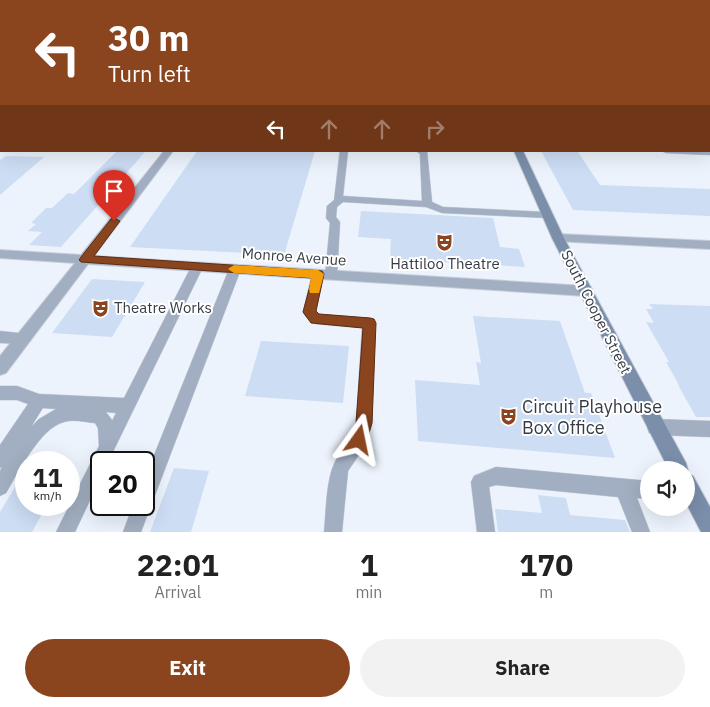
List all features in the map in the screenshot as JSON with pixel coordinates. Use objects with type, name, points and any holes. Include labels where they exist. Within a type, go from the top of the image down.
[{"type":"main road","name":"South Cooper Street","points":[[518,152],[558,238],[674,461]]},
{"type":"main road","points":[[695,501],[710,527]]},
{"type":"street","points":[[0,368],[168,152]]},
{"type":"street","points":[[558,238],[710,245]]},
{"type":"street","name":"Monroe Avenue","points":[[0,254],[586,291]]},
{"type":"lane","points":[[333,532],[340,470],[359,440],[364,423],[370,323],[316,319],[310,312],[325,275],[335,222],[340,218],[341,207],[338,201],[344,152]]},
{"type":"lane","points":[[422,152],[424,153],[427,204]]},
{"type":"lane","points":[[688,152],[710,153]]},
{"type":"lane","points":[[338,201],[427,204],[442,210],[547,215]]},
{"type":"lane","points":[[65,532],[197,267]]},
{"type":"lane","points":[[155,473],[235,269]]},
{"type":"lane","points":[[0,337],[23,338]]},
{"type":"lane","points":[[0,393],[17,393],[39,401],[127,406]]},
{"type":"lane","points":[[0,460],[39,401]]},
{"type":"lane","points":[[0,487],[29,440],[45,424],[64,414],[99,416],[106,426],[107,447]]},
{"type":"lane","points":[[655,427],[710,429]]},
{"type":"lane","points":[[486,532],[480,482],[496,476],[640,490]]},
{"type":"lane","points":[[624,489],[641,532]]},
{"type":"lane","points":[[132,532],[138,516]]},
{"type":"building","points":[[116,152],[145,152],[61,247],[29,245],[42,232],[28,231],[36,224],[31,223],[46,208],[52,208],[68,193],[74,194]]},
{"type":"building","points":[[196,152],[315,152],[284,255],[130,247]]},
{"type":"building","points":[[542,152],[578,152],[600,185],[710,189],[710,216],[573,210]]},
{"type":"building","points":[[6,156],[44,157],[0,195],[0,160]]},
{"type":"building","name":"Hattiloo Theatre","points":[[361,211],[493,218],[500,247],[519,249],[525,267],[390,259],[391,239],[358,237]]},
{"type":"building","name":"Theatre Works","points":[[92,279],[145,282],[112,337],[52,333]]},
{"type":"building","points":[[649,304],[710,306],[710,417],[696,417],[678,385],[666,362],[669,362],[646,322],[654,323],[646,309],[653,309]]},
{"type":"building","name":"Circuit Playhouse Box Office","points":[[473,316],[560,321],[585,393],[591,393],[615,458],[418,441],[415,380],[480,385],[476,362],[481,363]]},
{"type":"building","points":[[261,341],[349,346],[343,403],[245,396]]},
{"type":"building","points":[[174,468],[209,471],[191,532],[150,532]]},
{"type":"building","points":[[15,487],[15,516],[41,516],[32,532],[0,532],[0,512]]},
{"type":"building","points":[[538,495],[566,498],[570,515],[625,520],[630,532],[498,532],[495,509],[542,513]]},
{"type":"slow traffic","points":[[234,269],[318,274],[315,289]]},
{"type":"place","name":"Hattiloo Theatre","points":[[445,243]]},
{"type":"place","name":"Theatre Works","points":[[100,308]]},
{"type":"place","name":"Circuit Playhouse Box Office","points":[[508,417]]},
{"type":"route","points":[[114,221],[85,260],[318,274],[310,312],[316,319],[370,323],[364,423],[359,440]]}]
